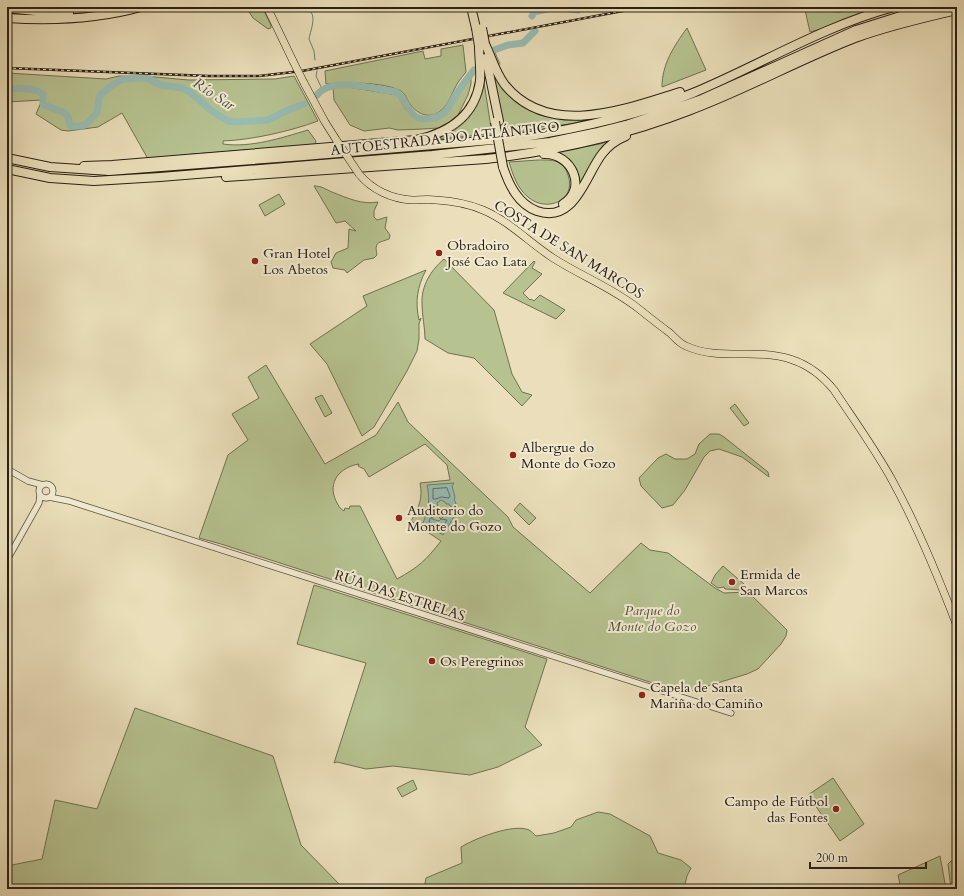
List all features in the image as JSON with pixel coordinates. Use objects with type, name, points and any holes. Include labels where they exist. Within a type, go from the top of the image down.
[{"type":"highway","points":[[44,7],[73,7]]},
{"type":"highway","points":[[63,14],[121,7]]},
{"type":"highway","points":[[7,18],[55,19],[103,15],[141,7]]},
{"type":"highway","points":[[471,7],[479,28]]},
{"type":"highway","points":[[477,7],[482,45],[486,56],[508,181],[515,194],[524,203],[536,210],[543,212],[560,211],[567,207],[576,199],[599,158],[609,146],[618,139],[670,120],[672,117]]},
{"type":"highway","name":"AUTOESTRADA DO ATLÁNTICO","points":[[7,158],[50,167],[95,171],[140,170],[517,138],[555,132],[605,122],[692,93],[820,33],[894,7]]},
{"type":"highway","name":"AUTOESTRADA DO ATLÁNTICO","points":[[7,169],[50,178],[94,181],[160,177],[482,150],[550,142],[584,136],[626,125],[702,99],[856,30],[897,16],[935,7]]},
{"type":"highway","points":[[7,8],[63,14],[76,17]]},
{"type":"highway","points":[[160,177],[168,180],[486,159],[522,155],[606,138],[672,117],[759,82],[854,39],[905,22],[946,12],[957,11]]},
{"type":"highway","points":[[482,45],[499,75],[511,91],[521,100],[535,108],[551,114],[566,116],[602,113],[630,107],[681,92],[717,78],[726,78]]},
{"type":"highway","points":[[50,167],[57,164],[73,166],[112,165],[428,138],[437,135],[452,126],[470,108],[479,85],[482,45]]},
{"type":"highway","points":[[505,166],[518,192],[529,203],[536,206],[551,208],[559,206],[569,198],[575,186],[575,179],[571,168],[564,159],[548,154],[522,155]]},
{"type":"main road","name":"COSTA DE SAN MARCOS","points":[[267,7],[325,122],[360,174],[373,186],[391,196],[405,199],[435,200],[458,203],[477,208],[492,215],[552,257],[631,303],[684,345],[702,351],[721,354],[774,355],[803,363],[811,368],[828,384],[879,458],[914,517]]},
{"type":"main road","name":"COSTA DE SAN MARCOS","points":[[669,333],[689,343],[708,348],[778,351],[793,355],[815,367],[833,382],[867,432],[889,467],[914,517]]},
{"type":"main road","points":[[803,363],[815,367],[828,384]]},
{"type":"main road","points":[[889,467],[898,488],[898,492]]},
{"type":"main road","points":[[914,517],[957,626]]},
{"type":"main road","points":[[914,517],[938,568],[957,616]]},
{"type":"main road","points":[[923,542],[928,548],[935,565],[938,568],[950,608]]},
{"type":"street","points":[[7,469],[28,481],[43,495]]},
{"type":"street","points":[[28,481],[43,485],[40,487],[43,495]]},
{"type":"street","name":"RÚA DAS ESTRELAS","points":[[43,485],[49,486],[52,491],[62,498]]},
{"type":"street","points":[[7,560],[43,495],[52,491]]},
{"type":"street","name":"RÚA DAS ESTRELAS","points":[[43,495],[62,498],[731,713]]},
{"type":"green space","points":[[246,7],[262,7],[271,28],[268,29],[253,18]]},
{"type":"green space","points":[[855,7],[882,7],[831,26],[810,32],[805,10],[840,12]]},
{"type":"green space","points":[[687,28],[706,70],[662,87],[666,63],[673,49]]},
{"type":"green space","points":[[463,45],[466,72],[445,106],[435,114],[427,115],[420,113],[413,108],[403,93],[392,87],[363,83],[326,84],[325,71],[423,51],[425,59],[441,56],[441,49]]},
{"type":"green space","points":[[7,73],[106,79],[119,76],[189,80],[275,79],[294,76],[318,121],[271,134],[246,139],[223,141],[223,144],[244,145],[277,139],[308,130],[316,141],[315,145],[193,154],[148,159],[122,113],[98,127],[68,131],[61,130],[36,114],[42,100],[7,102]]},
{"type":"green space","points":[[492,73],[546,115],[606,115],[571,124],[541,127],[520,132],[504,132]]},
{"type":"green space","points":[[483,76],[492,134],[437,139],[458,128],[471,115],[480,94]]},
{"type":"green space","points":[[471,77],[468,95],[457,117],[438,128],[398,130],[389,128],[364,131],[350,125],[334,100],[333,88],[342,86],[397,95],[406,110],[417,120],[436,120],[446,115],[458,93]]},
{"type":"green space","points":[[615,139],[579,189],[577,176],[571,162],[555,152],[600,144]]},
{"type":"green space","points":[[548,160],[560,163],[566,170],[570,184],[568,192],[564,198],[558,202],[543,204],[535,202],[528,197],[518,185],[509,162]]},
{"type":"green space","points":[[314,186],[321,187],[366,203],[378,202],[374,211],[374,217],[377,220],[387,217],[385,228],[390,235],[389,239],[378,243],[376,247],[377,255],[374,258],[364,260],[347,273],[345,270],[333,268],[331,262],[336,253],[348,248],[349,229],[356,231],[345,221],[336,223]]},
{"type":"green space","points":[[279,194],[285,204],[265,216],[259,205]]},
{"type":"green space","points":[[444,259],[494,310],[512,374],[522,392],[532,395],[522,406],[474,358],[448,353],[425,339],[422,308],[423,291],[431,273]]},
{"type":"green space","points":[[534,261],[535,262],[532,268],[542,274],[523,293],[530,300],[531,299],[534,301],[540,295],[565,310],[556,319],[503,293]]},
{"type":"green space","points":[[426,270],[421,282],[417,301],[419,320],[421,318],[419,324],[417,351],[374,427],[362,436],[327,364],[310,344],[367,306],[363,296]]},
{"type":"green space","name":"Parque do Monte do Gozo","points":[[266,365],[325,464],[376,435],[398,402],[408,422],[508,517],[513,527],[590,593],[641,543],[650,550],[668,553],[724,593],[748,592],[787,630],[786,636],[781,644],[758,669],[747,674],[691,691],[659,685],[199,538],[228,455],[248,440],[232,414],[259,398],[248,377]],"holes":[[[425,444],[447,465],[450,480],[420,483],[420,503],[411,521],[441,541],[422,563],[397,579],[360,506],[350,506],[349,509],[345,508],[344,511],[338,505],[334,494],[334,482],[337,476],[346,468],[359,464],[358,466],[364,469],[369,477]]]},
{"type":"green space","points":[[322,395],[332,413],[325,417],[315,398]]},
{"type":"green space","points":[[735,404],[749,423],[744,426],[730,408]]},
{"type":"green space","points":[[710,434],[719,434],[724,437],[768,472],[769,477],[742,457],[719,449],[710,451],[704,457],[685,490],[673,505],[662,508],[641,486],[639,478],[658,458],[666,454],[675,459],[687,459],[695,454],[699,444]]},
{"type":"green space","points":[[520,503],[536,518],[529,525],[514,510]]},
{"type":"green space","points":[[723,566],[744,584],[744,589],[725,589],[724,587],[718,588],[711,583],[715,575]]},
{"type":"green space","points":[[314,585],[547,659],[525,727],[542,745],[498,767],[470,775],[393,766],[366,769],[337,762],[334,763],[366,663],[297,644]]},
{"type":"green space","points":[[135,708],[273,756],[301,845],[344,889],[7,889],[7,866],[42,859],[55,800],[97,809]]},
{"type":"green space","name":"Campo de Fútbol das Fontes","points":[[833,778],[864,824],[840,841],[808,795]]},
{"type":"green space","points":[[413,780],[417,789],[402,797],[397,788]]},
{"type":"green space","points":[[598,812],[610,814],[650,836],[658,853],[681,860],[691,868],[685,884],[693,886],[692,889],[424,889],[426,878],[462,863],[461,847],[475,840],[504,830],[522,828],[529,830],[536,836],[554,833],[571,827],[576,820]]},
{"type":"green space","points":[[940,856],[946,889],[901,889],[898,875]]},
{"type":"green space","points":[[957,860],[957,889],[951,889],[948,864],[951,861]]},
{"type":"water","points":[[454,483],[452,486],[456,504],[453,507],[441,500],[437,503],[438,508],[430,512],[428,510],[429,498],[427,485]]},
{"type":"water","points":[[452,509],[455,512],[455,515],[443,535],[423,523],[427,513],[428,515],[431,514],[432,519],[439,521],[444,516],[445,510]]},
{"type":"waterway","points":[[306,7],[311,12],[313,18],[309,39],[314,51],[315,60]]},
{"type":"waterway","name":"Río Sar","points":[[532,16],[534,12],[555,7]]},
{"type":"waterway","name":"Río Sar","points":[[556,7],[578,10],[580,7]]},
{"type":"waterway","name":"Río Sar","points":[[494,50],[508,45],[523,43],[535,31]]},
{"type":"waterway","points":[[494,50],[500,64]]},
{"type":"waterway","name":"Río Sar","points":[[317,95],[324,89],[343,85],[354,85],[396,92],[402,97],[415,116],[422,119],[430,119],[446,111],[460,88],[474,70]]},
{"type":"waterway","points":[[317,71],[316,76],[322,89]]},
{"type":"waterway","name":"Río Sar","points":[[7,89],[31,89],[40,92],[43,95],[44,105],[65,113],[68,117],[70,125],[72,126],[82,126],[86,124],[97,113],[101,94],[115,83],[124,79],[147,78],[161,85],[182,88],[190,92],[213,112],[228,121],[239,122],[268,120],[304,104]]},
{"type":"railway","points":[[7,68],[209,76],[259,76],[302,71],[644,7]]},
{"type":"place","name":"Obradoiro José Cao Lata","points":[[439,253]]},
{"type":"place","name":"Gran Hotel Los Abetos","points":[[255,261]]},
{"type":"place","name":"Albergue do Monte do Gozo","points":[[513,455]]},
{"type":"place","name":"Auditorio do Monte do Gozo","points":[[399,518]]},
{"type":"place","name":"Ermida de San Marcos","points":[[732,582]]},
{"type":"place","name":"Os Peregrinos","points":[[432,661]]},
{"type":"place","name":"Capela de Santa Mariña do Camiño","points":[[642,695]]},
{"type":"place","name":"Campo de Fútbol das Fontes","points":[[836,809]]}]
